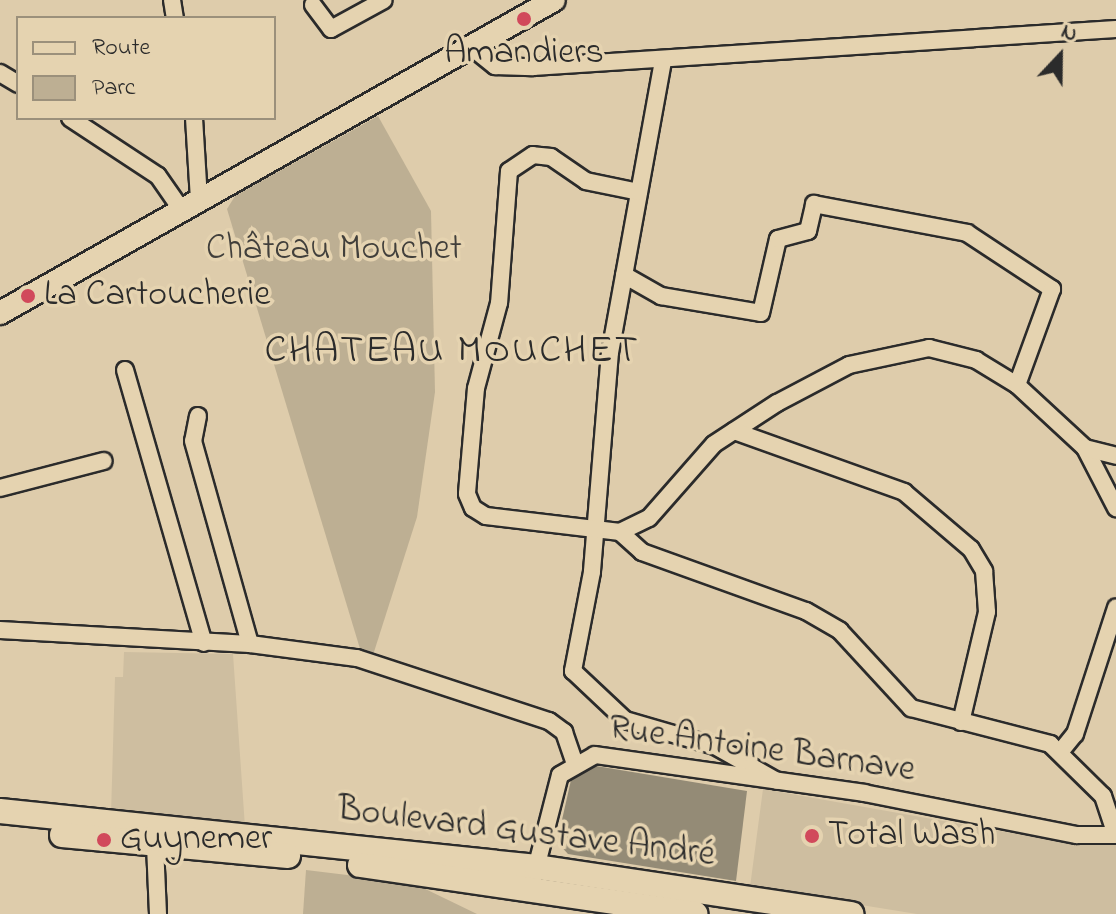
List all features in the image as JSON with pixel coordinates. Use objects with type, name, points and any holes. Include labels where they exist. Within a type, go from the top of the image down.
[{"type":"main road","name":"Boulevard Gustave André","points":[[0,811],[190,832],[695,914]]},
{"type":"main road","name":"Boulevard Gustave André","points":[[0,827],[155,846],[304,850],[535,871],[852,914]]},
{"type":"street","points":[[313,5],[331,29],[384,0]]},
{"type":"street","points":[[0,313],[190,204],[475,50],[554,0]]},
{"type":"street","points":[[475,50],[495,66],[663,61],[1116,29]]},
{"type":"street","points":[[663,61],[610,352],[596,524],[572,657],[582,687],[625,720],[715,746],[777,781]]},
{"type":"street","points":[[73,120],[158,176],[190,204]]},
{"type":"street","points":[[190,204],[194,120]]},
{"type":"street","points":[[639,192],[586,181],[551,157],[533,155],[509,171],[499,303],[476,388],[467,494],[473,508],[486,516],[596,524],[620,532],[642,552],[806,611],[840,631],[911,708],[1061,751],[1103,796],[1116,835]]},
{"type":"street","points":[[624,275],[661,296],[761,313],[778,239],[808,231],[814,204],[967,233],[1052,289],[1017,385]]},
{"type":"street","points":[[620,532],[649,518],[734,431],[849,365],[892,350],[929,348],[976,360],[1017,385],[1085,448],[1116,508]]},
{"type":"street","points":[[125,370],[204,643]]},
{"type":"street","points":[[198,416],[193,441],[250,644]]},
{"type":"street","points":[[734,431],[904,492],[971,549],[984,571],[987,612],[961,722]]},
{"type":"street","points":[[1085,448],[1116,456]]},
{"type":"street","points":[[0,488],[104,461]]},
{"type":"street","points":[[1061,751],[1075,734],[1116,608]]},
{"type":"street","name":"Rue Antoine Barnave","points":[[0,630],[250,644],[357,658],[500,700],[557,727],[574,761],[595,755],[777,781],[1077,835],[1116,835]]},
{"type":"street","points":[[466,879],[523,884],[535,871],[553,788],[574,761]]},
{"type":"street","points":[[158,914],[155,846],[190,832]]},
{"type":"shaded area","points":[[124,652],[233,654],[245,827],[111,815],[115,677],[123,677]]},
{"type":"shaded area","points":[[596,766],[747,791],[736,881],[568,854],[557,842],[571,780]]},
{"type":"shaded area","points":[[763,789],[1073,844],[1116,844],[1116,914],[917,914],[750,887]]},
{"type":"green space","name":"Château Mouchet","points":[[378,116],[431,211],[435,392],[417,517],[373,655],[361,652],[227,209],[235,196]]},
{"type":"green space","points":[[306,870],[413,883],[477,914],[303,914]]},
{"type":"place","name":"Amandiers","points":[[524,19]]},
{"type":"place","name":"La Cartoucherie","points":[[28,296]]},
{"type":"place","name":"Total Wash","points":[[812,836]]},
{"type":"place","name":"Guynemer","points":[[104,840]]},
{"type":"district","name":"CHATEAU MOUCHET","points":[[452,352]]}]
